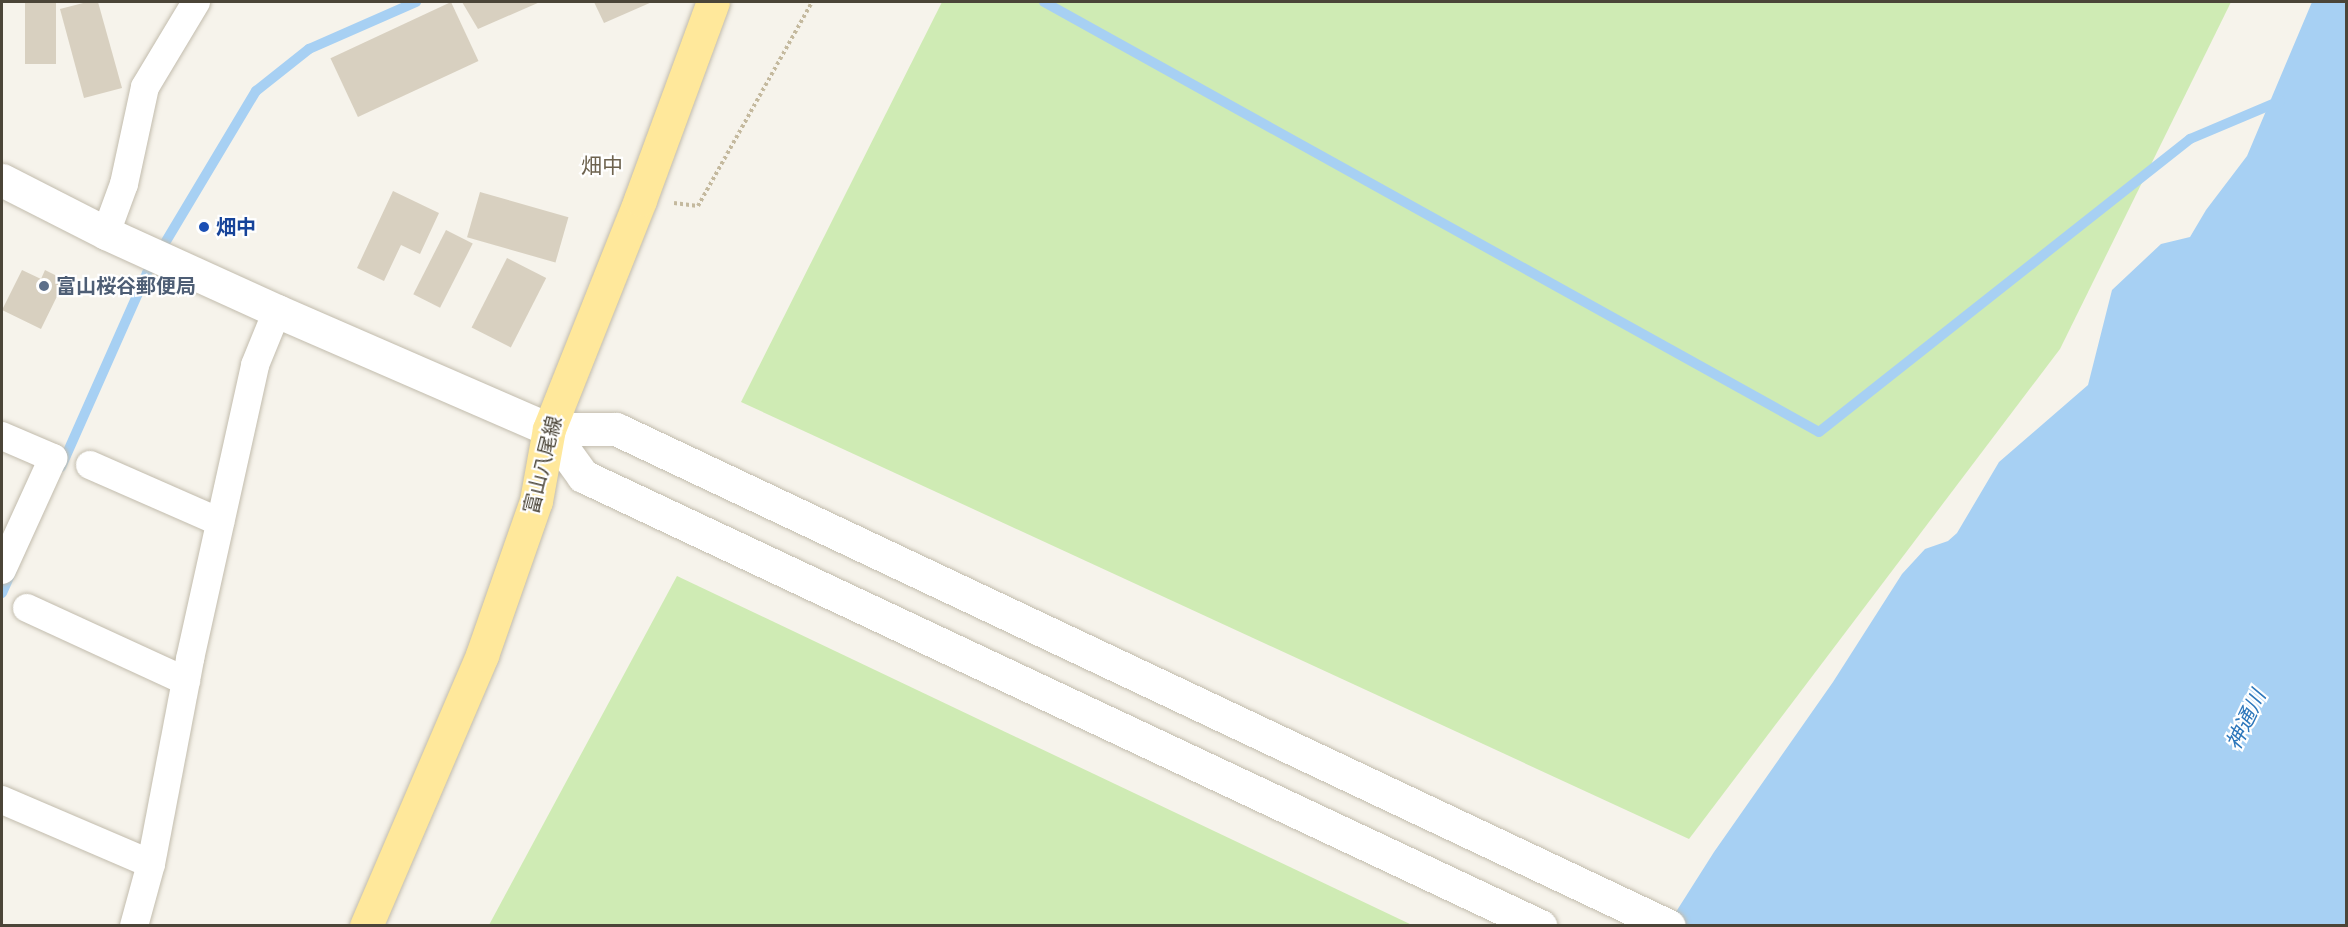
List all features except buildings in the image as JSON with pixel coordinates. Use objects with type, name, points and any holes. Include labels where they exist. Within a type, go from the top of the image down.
[{"type":"main road","name":"富山八尾線","points":[[366,926],[482,655],[536,501],[549,429],[640,200],[713,2]]},
{"type":"street","points":[[106,233],[123,184],[145,87],[196,2]]},
{"type":"street","points":[[2,180],[136,247],[549,429],[616,429],[1669,926]]},
{"type":"street","points":[[134,926],[151,864],[186,681],[255,365],[277,311]]},
{"type":"street","points":[[549,429],[583,476],[1540,926]]},
{"type":"street","points":[[2,436],[53,458],[2,570]]},
{"type":"street","points":[[90,465],[220,522]]},
{"type":"street","points":[[27,608],[186,681]]},
{"type":"street","points":[[2,800],[151,864]]},
{"type":"path","points":[[640,200],[699,206],[812,2]]},
{"type":"green space","points":[[942,2],[2231,2],[2060,349],[1689,839],[741,402]]},
{"type":"green space","points":[[677,576],[1412,925],[489,925]]},
{"type":"water","name":"神通川","points":[[2312,2],[2346,2],[2346,925],[1667,926],[1714,852],[1833,682],[1902,574],[1925,549],[1948,541],[1957,533],[1999,462],[2088,385],[2112,290],[2161,244],[2190,237],[2206,210],[2247,156]]},
{"type":"waterway","points":[[61,467],[147,273],[256,91],[309,49],[416,2]]},
{"type":"waterway","points":[[1044,2],[1819,432],[2190,139],[2280,101]]},
{"type":"waterway","points":[[2,593],[12,571]]},
{"type":"place","name":"畑中","points":[[204,227]]},
{"type":"place","name":"富山桜谷郵便局","points":[[44,286]]},
{"type":"district","name":"畑中","points":[[602,166]]}]
